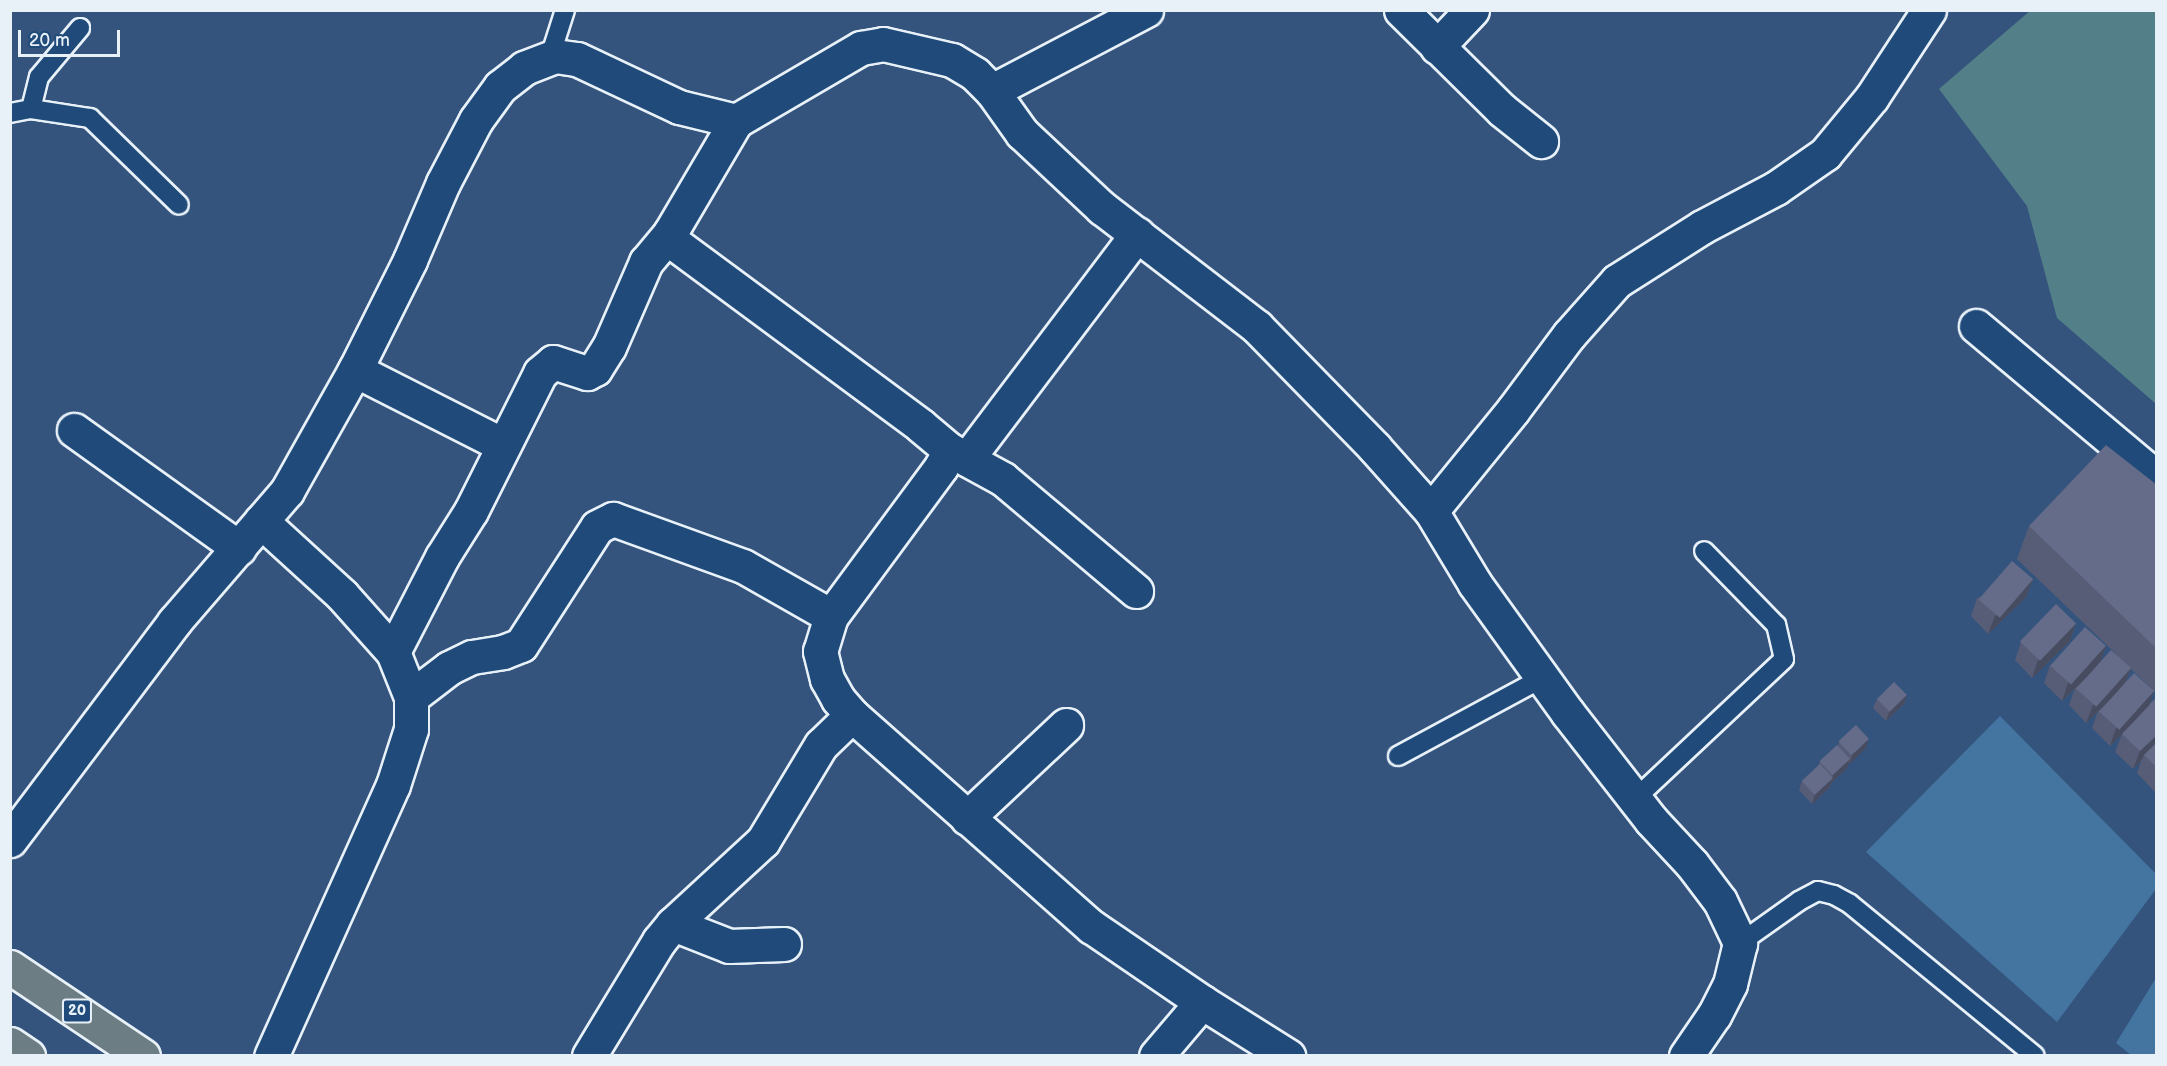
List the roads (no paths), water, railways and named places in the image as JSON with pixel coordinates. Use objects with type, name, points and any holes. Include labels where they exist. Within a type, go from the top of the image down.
[{"type":"main road","name":"20","points":[[10,967],[143,1056]]},
{"type":"main road","points":[[10,1044],[28,1056]]},
{"type":"street","points":[[992,91],[1146,10]]},
{"type":"street","points":[[1401,10],[1513,120],[1541,141]]},
{"type":"street","points":[[1437,47],[1472,10]]},
{"type":"street","points":[[1431,511],[1513,411],[1569,335],[1617,281],[1702,227],[1776,188],[1825,154],[1872,97],[1929,10]]},
{"type":"street","points":[[393,652],[442,557],[471,511],[545,367],[553,362],[562,363],[587,373],[601,363],[646,262],[670,234],[736,122],[861,48],[883,44],[952,60],[975,74],[992,91],[1022,133],[1102,208],[1257,327],[1374,447],[1431,511],[1476,584],[1542,678],[1635,799],[1692,864],[1720,901],[1740,943],[1730,984],[1693,1053]]},
{"type":"street","points":[[10,840],[174,622],[287,490],[355,370],[410,260],[443,183],[476,120],[500,87],[524,68],[550,57],[577,59],[679,107],[736,122]]},
{"type":"street","points":[[670,234],[670,239],[674,243],[959,455],[1003,479],[1136,591]]},
{"type":"street","points":[[1137,234],[959,455],[941,467],[831,616],[820,651],[827,679],[838,699],[852,715],[1092,927],[1202,1002],[1288,1056]]},
{"type":"street","points":[[1976,326],[2157,477]]},
{"type":"street","points":[[355,370],[504,445]]},
{"type":"street","points":[[74,430],[238,548]]},
{"type":"street","points":[[411,697],[449,668],[472,657],[502,652],[521,645],[597,527],[613,519],[742,566],[831,616]]},
{"type":"street","points":[[261,521],[342,595],[393,652],[411,697],[411,729],[393,785],[271,1056]]},
{"type":"street","points":[[590,1056],[640,970],[673,924],[746,859],[763,840],[821,745],[852,715]]},
{"type":"street","points":[[967,818],[1066,724]]},
{"type":"street","points":[[673,924],[729,946],[784,944]]},
{"type":"street","points":[[1156,1056],[1202,1002]]},
{"type":"lane","points":[[550,57],[565,10]]},
{"type":"lane","points":[[31,109],[39,77],[80,28]]},
{"type":"lane","points":[[10,113],[31,109],[90,118],[179,205]]},
{"type":"lane","points":[[1635,799],[1784,659],[1776,625],[1704,551]]},
{"type":"lane","points":[[1398,756],[1542,678]]},
{"type":"lane","points":[[1740,943],[1799,901],[1818,891],[1834,896],[1850,903],[2035,1056]]},
{"type":"water","points":[[2000,716],[2156,874],[2156,889],[2057,1022],[1866,852]]},
{"type":"water","points":[[2156,978],[2156,1055],[2131,1055],[2116,1043]]}]
